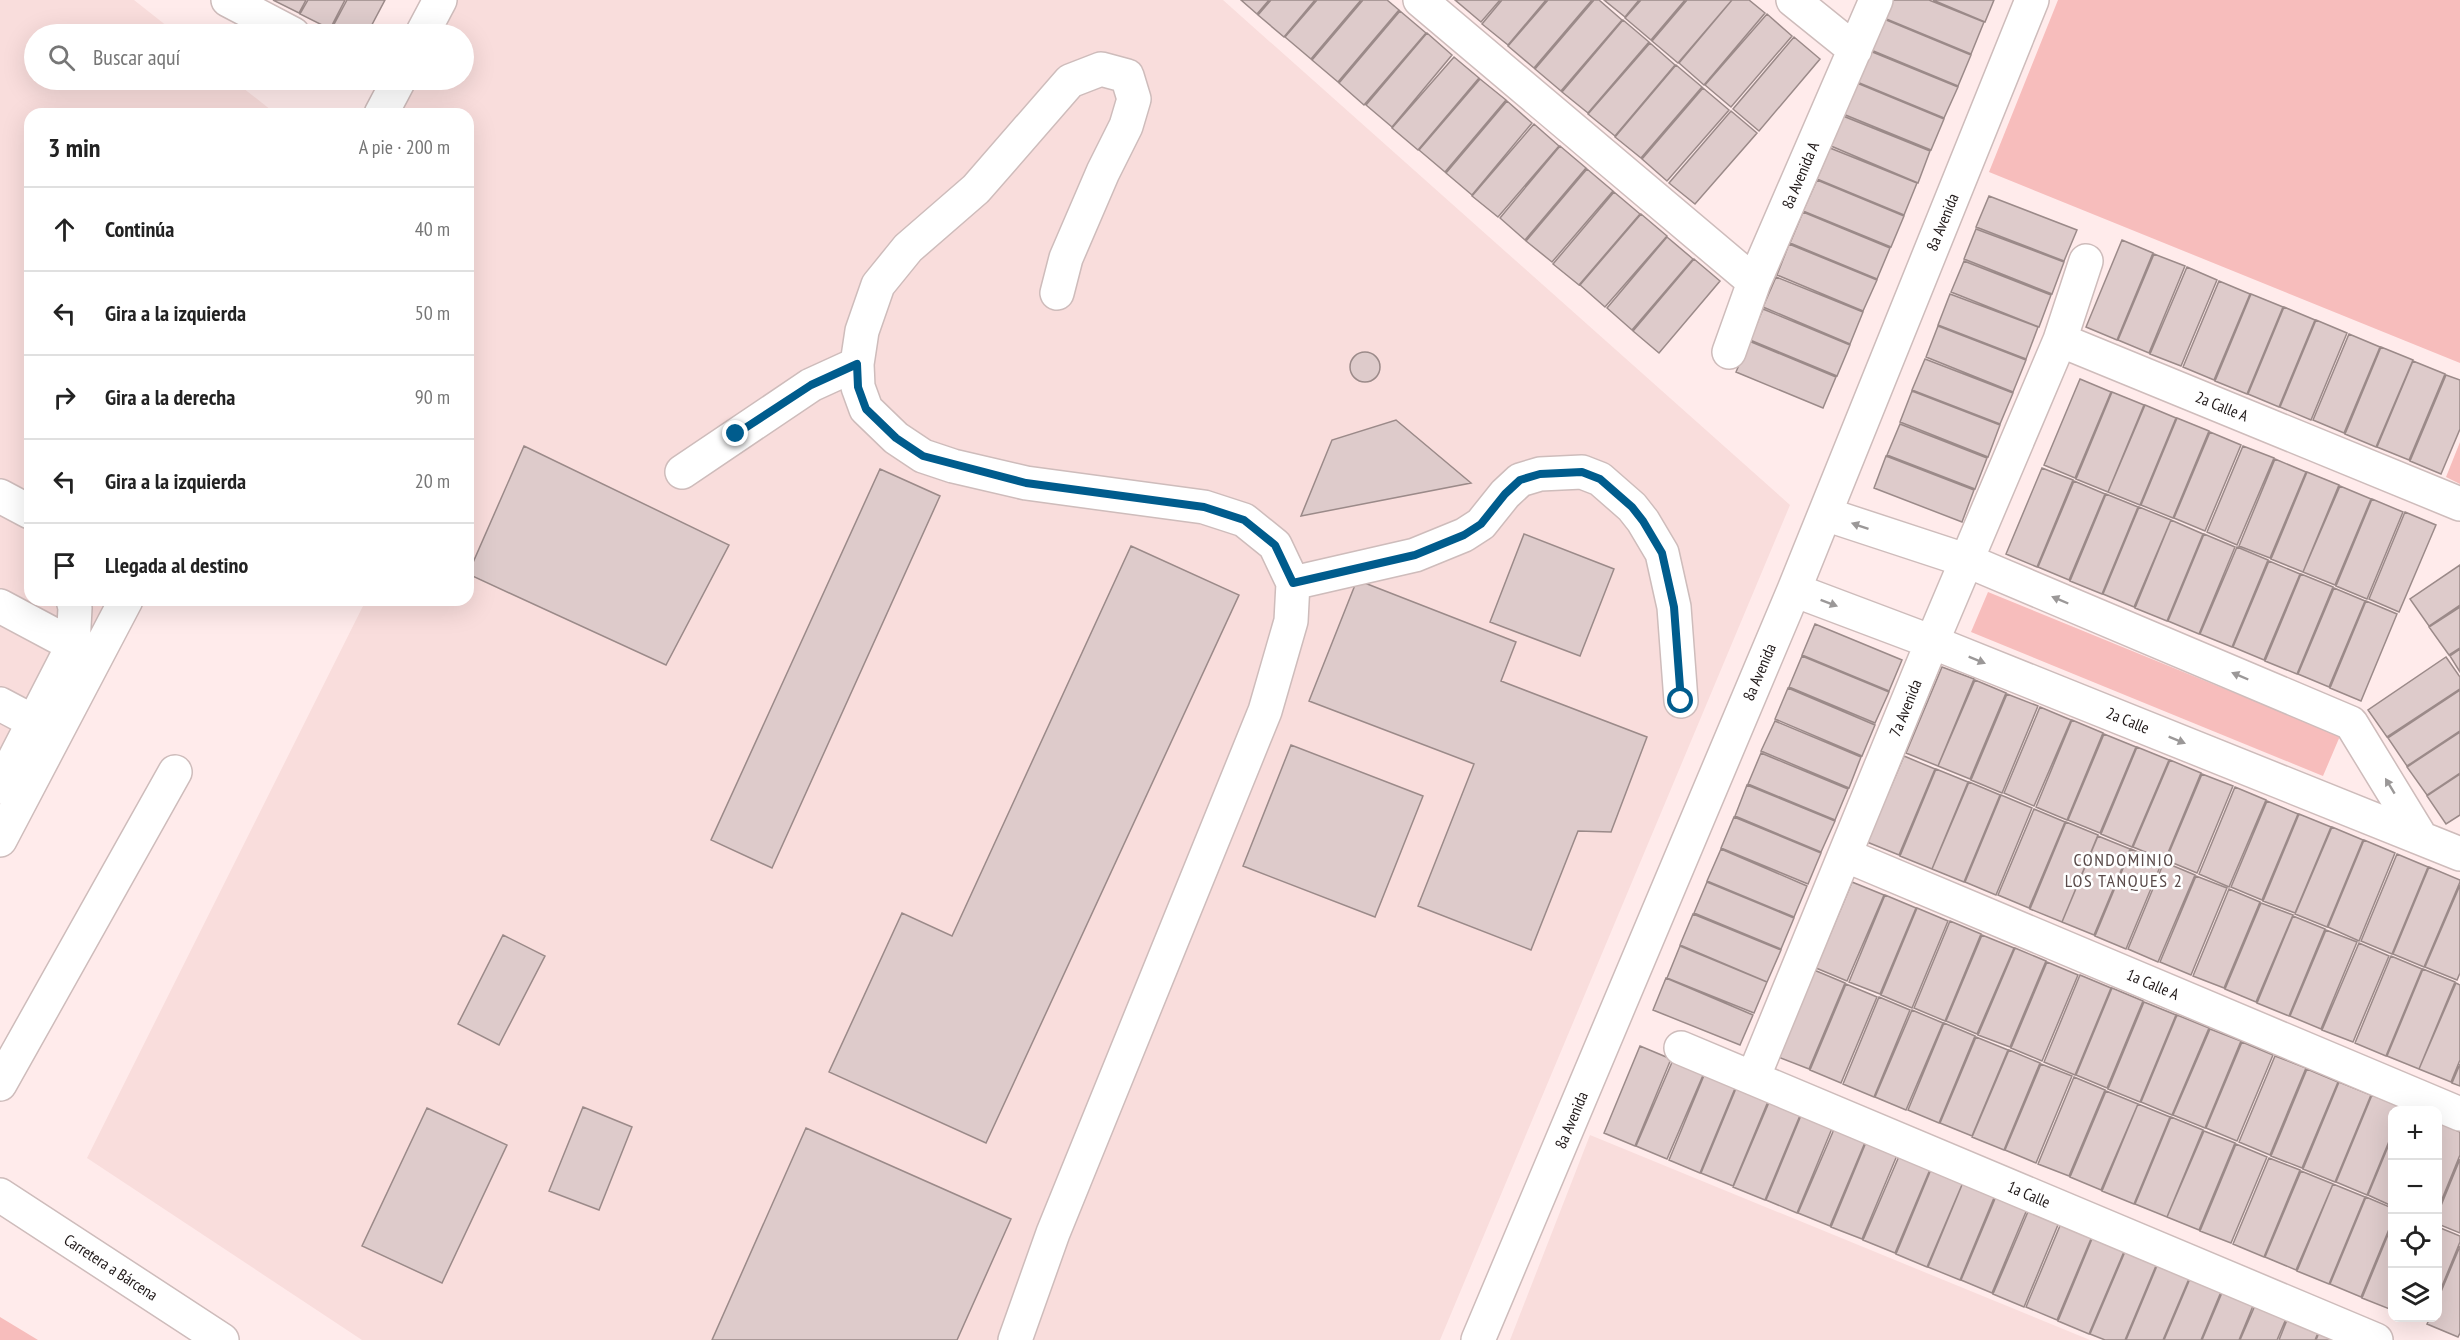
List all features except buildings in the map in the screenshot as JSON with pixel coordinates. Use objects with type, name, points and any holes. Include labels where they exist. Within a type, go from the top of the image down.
[{"type":"street","points":[[228,0],[274,24]]},
{"type":"street","points":[[427,24],[440,0]]},
{"type":"street","points":[[1420,0],[1754,282]]},
{"type":"street","points":[[1793,0],[1855,50]]},
{"type":"street","name":"8a Avenida A","points":[[1729,352],[1754,282],[1876,0]]},
{"type":"street","name":"8a Avenida","points":[[1478,1340],[1794,590],[2032,0]]},
{"type":"street","points":[[1015,1340],[1053,1233],[1265,711],[1291,621],[1293,583],[1275,545],[1244,520],[1204,507],[1026,483],[923,456],[896,438],[866,409],[858,387],[857,364],[862,331],[878,285],[908,248],[976,189],[1070,81],[1101,69],[1127,76],[1134,99],[1126,126],[1102,172],[1066,258],[1056,293]]},
{"type":"street","points":[[384,108],[394,90]]},
{"type":"street","points":[[2060,340],[2086,261]]},
{"type":"street","name":"2a Calle A","points":[[2060,340],[2460,504]]},
{"type":"street","name":"7a Avenida","points":[[1753,1078],[1932,642],[2060,340]]},
{"type":"street","points":[[682,472],[811,385],[857,364]]},
{"type":"street","points":[[1293,583],[1415,555],[1464,535],[1481,524],[1505,494],[1520,480],[1540,474],[1582,472],[1600,479],[1632,507],[1662,553],[1674,607],[1681,701]]},
{"type":"street","points":[[0,496],[24,509]]},
{"type":"street","points":[[1825,514],[1968,561],[2351,723],[2420,836]]},
{"type":"street","name":"2a Calle","points":[[1794,590],[1932,642],[2460,854]]},
{"type":"street","points":[[0,606],[73,645]]},
{"type":"street","points":[[0,787],[73,645],[74,606]]},
{"type":"street","points":[[0,840],[123,606]]},
{"type":"street","points":[[0,704],[34,722]]},
{"type":"street","points":[[0,1084],[175,772]]},
{"type":"street","name":"1a Calle A","points":[[1845,855],[2460,1114]]},
{"type":"street","name":"1a Calle","points":[[1681,1048],[2376,1340]]},
{"type":"street","name":"Carretera a Bárcena","points":[[0,1195],[207,1335]]},
{"type":"shaded area","points":[[0,0],[134,0],[164,24],[24,24],[24,90],[246,90],[268,108],[24,108],[24,606],[106,606],[0,806]]},
{"type":"shaded area","points":[[425,0],[1223,0],[1790,505],[1440,1340],[362,1340],[87,1158],[363,606],[474,606],[474,108],[372,108],[380,90],[474,90],[474,24],[412,24]]},
{"type":"shaded area","points":[[2058,0],[2460,0],[2460,363],[1989,172]]},
{"type":"shaded area","points":[[2460,442],[2460,484],[2446,477]]},
{"type":"shaded area","points":[[1988,592],[2340,736],[2323,776],[1971,632]]},
{"type":"shaded area","points":[[1590,1135],[2090,1340],[1510,1340]]},
{"type":"shaded area","points":[[0,1317],[38,1340],[0,1340]]},
{"type":"district","name":"CONDOMINIO LOS TANQUES 2","points":[[2124,870]]},
{"type":"route","points":[[736,434],[811,385],[857,364],[858,387],[866,409],[896,438],[923,456],[953,466],[1026,483],[1204,507],[1244,520],[1275,545],[1293,583],[1415,555],[1464,535],[1481,524],[1505,494],[1520,480],[1540,474],[1564,471],[1582,472],[1600,479],[1632,507],[1662,553],[1674,607],[1681,701]]}]
